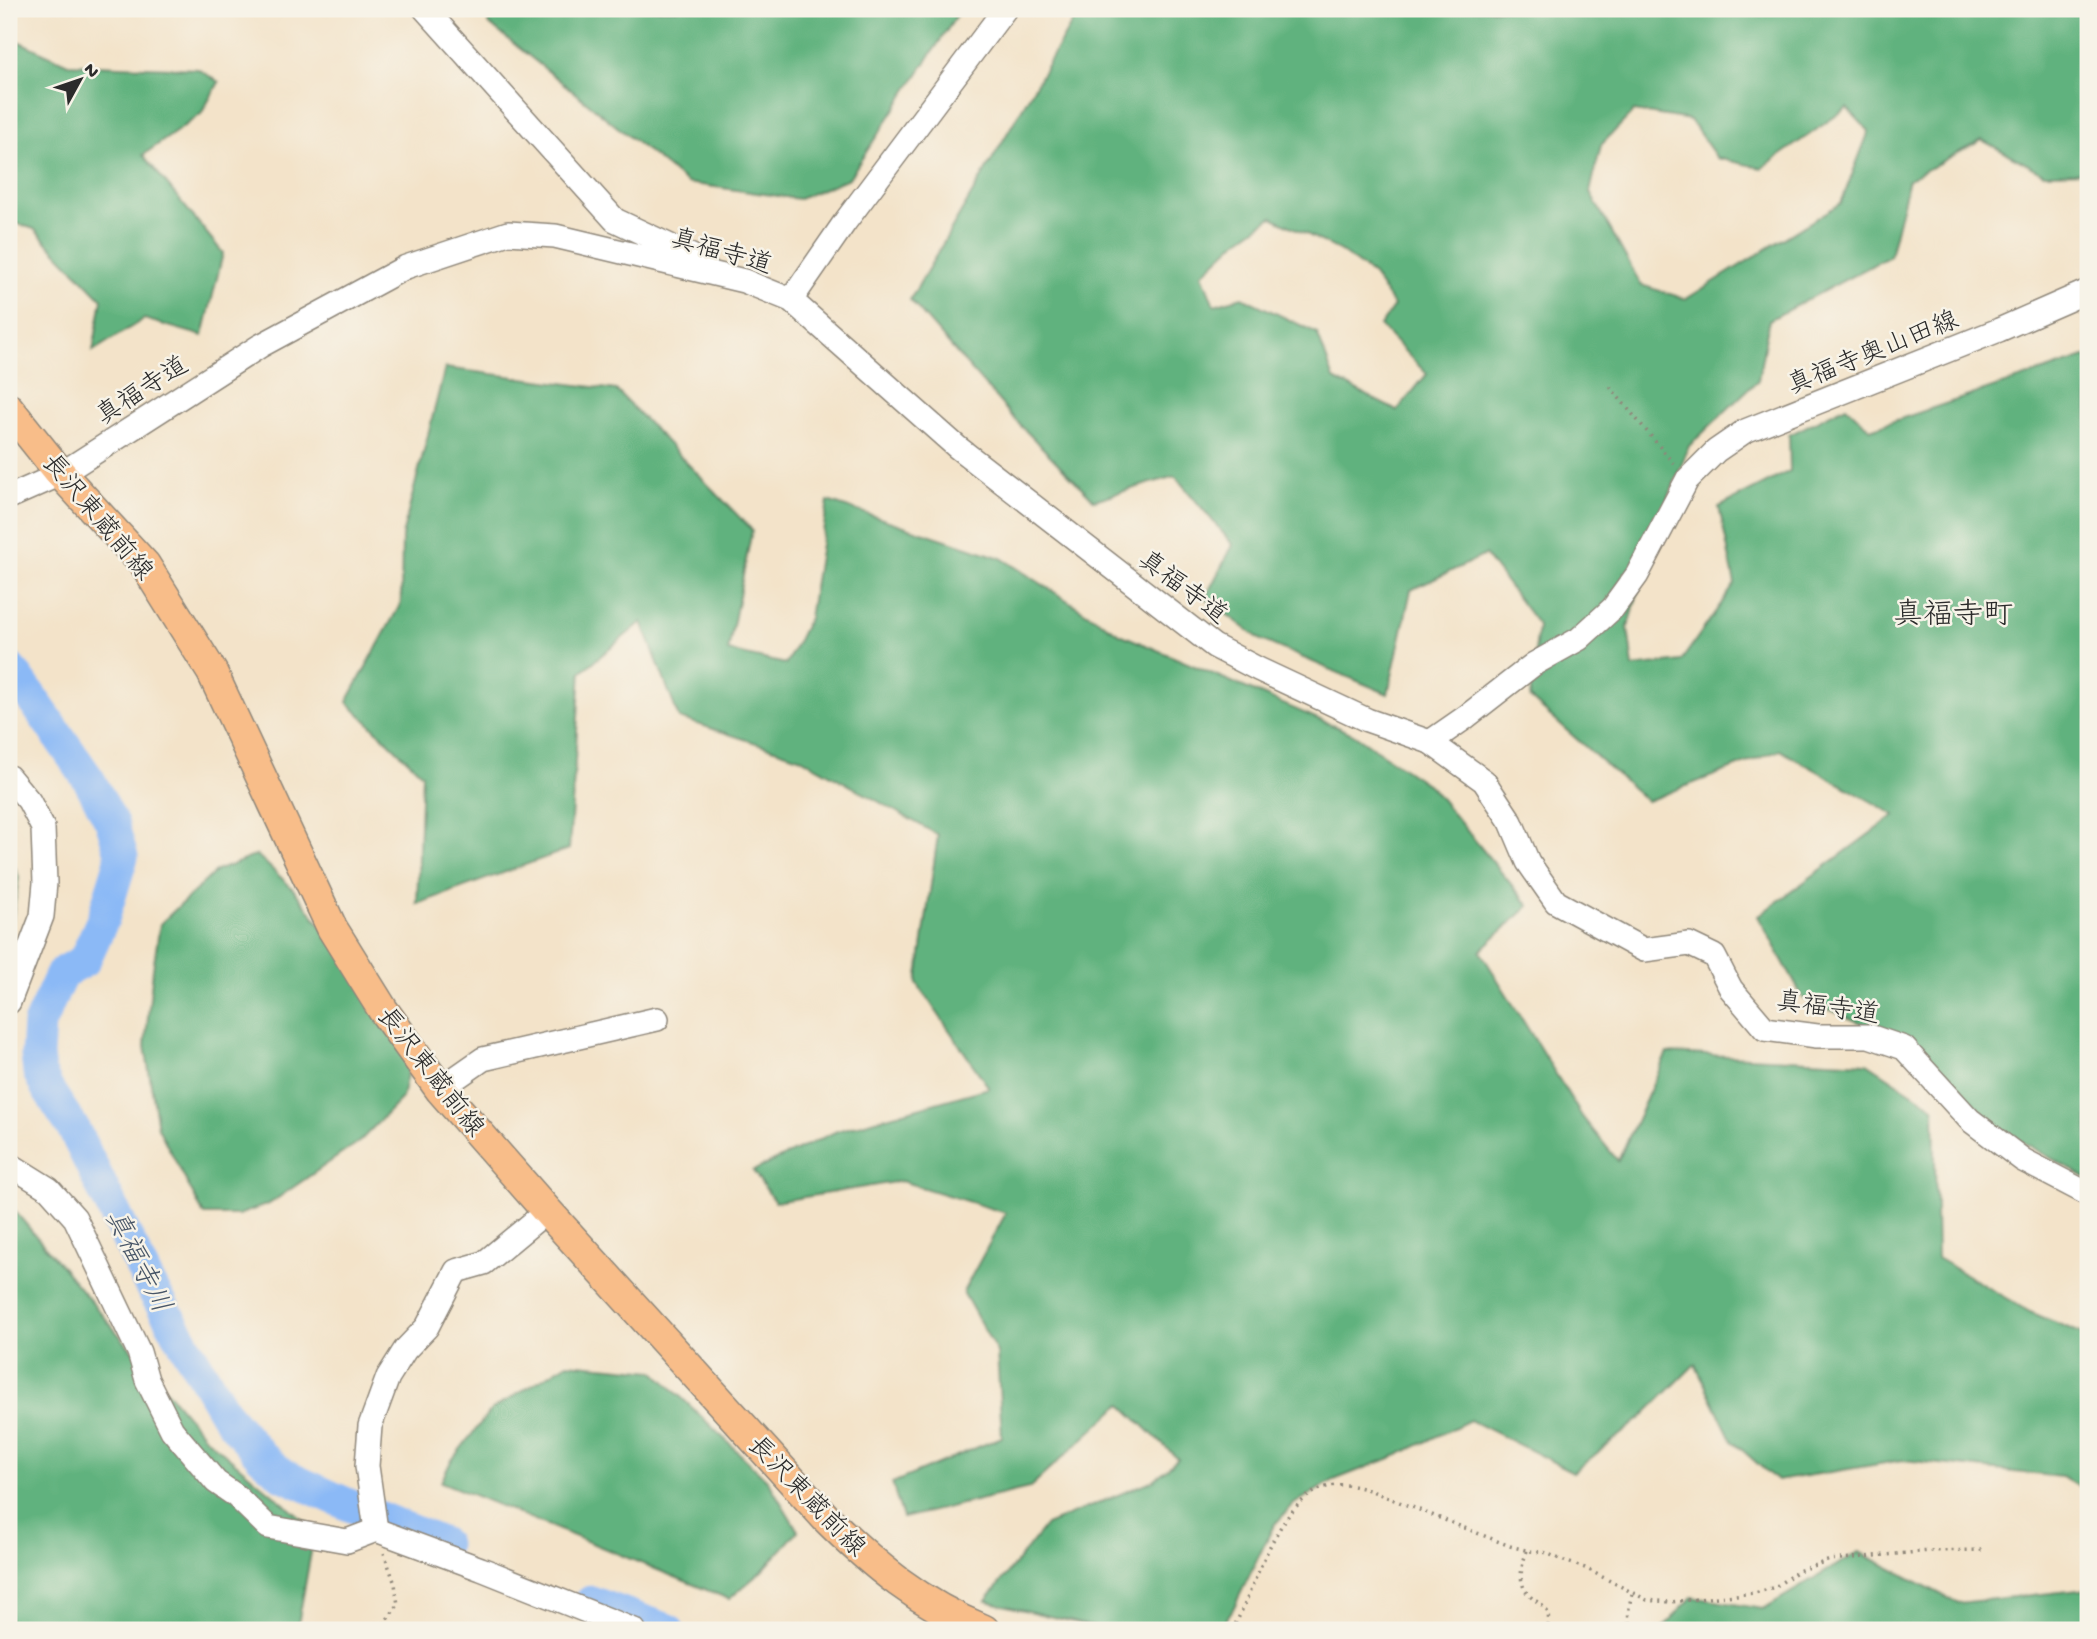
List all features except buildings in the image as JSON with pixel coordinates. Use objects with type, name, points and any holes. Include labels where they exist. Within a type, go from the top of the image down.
[{"type":"main road","name":"長沢東蔵前線","points":[[9,409],[61,474],[145,565],[212,672],[332,928],[383,1010],[440,1089],[547,1211],[858,1550],[913,1592],[951,1615],[984,1630]]},
{"type":"street","points":[[425,9],[615,220],[744,281]]},
{"type":"street","points":[[791,300],[845,222],[1005,9]]},
{"type":"street","name":"真福寺道","points":[[9,497],[61,474],[260,346],[406,267],[508,233],[555,236],[744,281],[791,300],[957,447],[1214,646],[1367,720],[1430,741],[1484,781],[1511,822],[1528,862],[1556,902],[1644,950],[1689,944],[1714,956],[1731,989],[1765,1028],[1817,1036],[1869,1036],[1904,1048],[1970,1120],[2023,1160],[2088,1194]]},
{"type":"street","name":"真福寺奥山田線","points":[[1687,480],[1716,451],[1745,431],[1999,330],[2088,291]]},
{"type":"street","points":[[1430,741],[1466,717],[1534,664],[1579,639],[1613,608],[1637,575],[1687,480]]},
{"type":"street","points":[[9,777],[29,801],[43,828],[45,883],[42,916],[9,1002]]},
{"type":"street","points":[[440,1089],[483,1059],[657,1019]]},
{"type":"street","points":[[9,1164],[49,1189],[75,1217],[139,1352],[148,1380],[172,1430],[216,1482],[235,1495],[268,1527],[346,1541],[375,1526],[634,1630]]},
{"type":"street","points":[[375,1526],[367,1466],[370,1426],[388,1377],[405,1350],[427,1328],[456,1271],[484,1263],[547,1211]]},
{"type":"path","points":[[1610,387],[1687,480]]},
{"type":"path","points":[[1232,1630],[1262,1564],[1289,1515],[1306,1497],[1334,1485],[1369,1490],[1471,1532],[1527,1551],[1544,1552],[1585,1568],[1647,1600],[1670,1602],[1731,1597],[1775,1587],[1798,1571],[1830,1560],[1930,1550],[1984,1550]]},
{"type":"path","points":[[375,1526],[395,1584],[398,1605],[379,1630]]},
{"type":"path","points":[[1527,1551],[1520,1575],[1530,1597],[1548,1614],[1548,1630]]},
{"type":"path","points":[[1632,1594],[1628,1606],[1629,1625],[1632,1630]]},
{"type":"green space","points":[[491,9],[961,9],[849,178],[799,199],[687,183],[488,23]]},
{"type":"green space","points":[[1080,9],[2088,9],[2088,172],[2043,173],[1982,140],[1909,179],[1890,256],[1769,320],[1758,380],[1689,446],[1657,527],[1628,627],[1633,667],[1681,661],[1735,584],[1719,507],[1790,471],[1789,435],[1846,406],[1870,429],[2088,356],[2088,1179],[1998,1128],[1909,1044],[1803,998],[1758,916],[1895,815],[1780,750],[1647,801],[1530,698],[1538,625],[1485,555],[1411,590],[1388,694],[1261,640],[1205,598],[1233,545],[1175,476],[1094,500],[1018,423],[910,300]],"holes":[[[1847,108],[1869,131],[1841,203],[1686,299],[1641,285],[1590,192],[1601,145],[1634,111],[1690,120],[1717,158],[1762,168]],[[1272,217],[1339,250],[1373,275],[1394,306],[1380,326],[1427,374],[1397,411],[1334,379],[1317,333],[1242,297],[1214,305],[1202,274],[1236,242]]]},
{"type":"green space","points":[[9,37],[68,64],[198,69],[219,82],[201,114],[143,155],[223,253],[203,336],[144,319],[93,351],[102,299],[34,229],[9,221]]},
{"type":"green space","points":[[445,368],[616,390],[752,530],[728,651],[786,664],[809,618],[828,501],[1001,558],[1120,634],[1353,734],[1431,787],[1529,906],[1480,951],[1583,1118],[1618,1161],[1667,1053],[1867,1063],[1934,1107],[1937,1258],[2030,1312],[2088,1336],[2088,1491],[2061,1477],[1903,1460],[1777,1481],[1732,1441],[1695,1364],[1641,1418],[1573,1472],[1470,1420],[1398,1455],[1334,1480],[1294,1504],[1274,1525],[1233,1609],[1219,1630],[1107,1630],[986,1601],[1046,1525],[1154,1480],[1178,1459],[1121,1404],[1029,1488],[903,1518],[892,1483],[1002,1437],[997,1352],[963,1292],[1006,1213],[901,1181],[775,1202],[753,1171],[837,1131],[989,1088],[917,983],[938,835],[799,757],[679,718],[642,622],[581,672],[569,849],[417,904],[422,774],[347,702],[401,603],[402,536]]},
{"type":"green space","points":[[9,855],[19,877],[9,940]]},
{"type":"green space","points":[[257,855],[293,889],[372,992],[409,1065],[402,1098],[360,1141],[269,1204],[238,1215],[204,1215],[158,1128],[145,1046],[153,969],[160,924],[216,871]]},
{"type":"green space","points":[[9,1204],[205,1437],[315,1530],[297,1630],[9,1630]]},
{"type":"green space","points":[[568,1363],[654,1371],[768,1481],[798,1531],[763,1570],[729,1599],[441,1482],[451,1461],[491,1410]]},
{"type":"green space","points":[[1859,1552],[1958,1603],[2088,1589],[2088,1630],[1661,1630],[1692,1597],[1763,1609]]},
{"type":"waterway","name":"真福寺川","points":[[9,668],[89,780],[112,823],[122,857],[103,919],[84,961],[62,973],[39,1024],[39,1072],[73,1128],[149,1283],[226,1415],[262,1457],[283,1475],[443,1544]]},
{"type":"waterway","name":"真福寺川","points":[[591,1602],[668,1630]]},
{"type":"district","name":"真福寺町","points":[[1953,613]]}]
